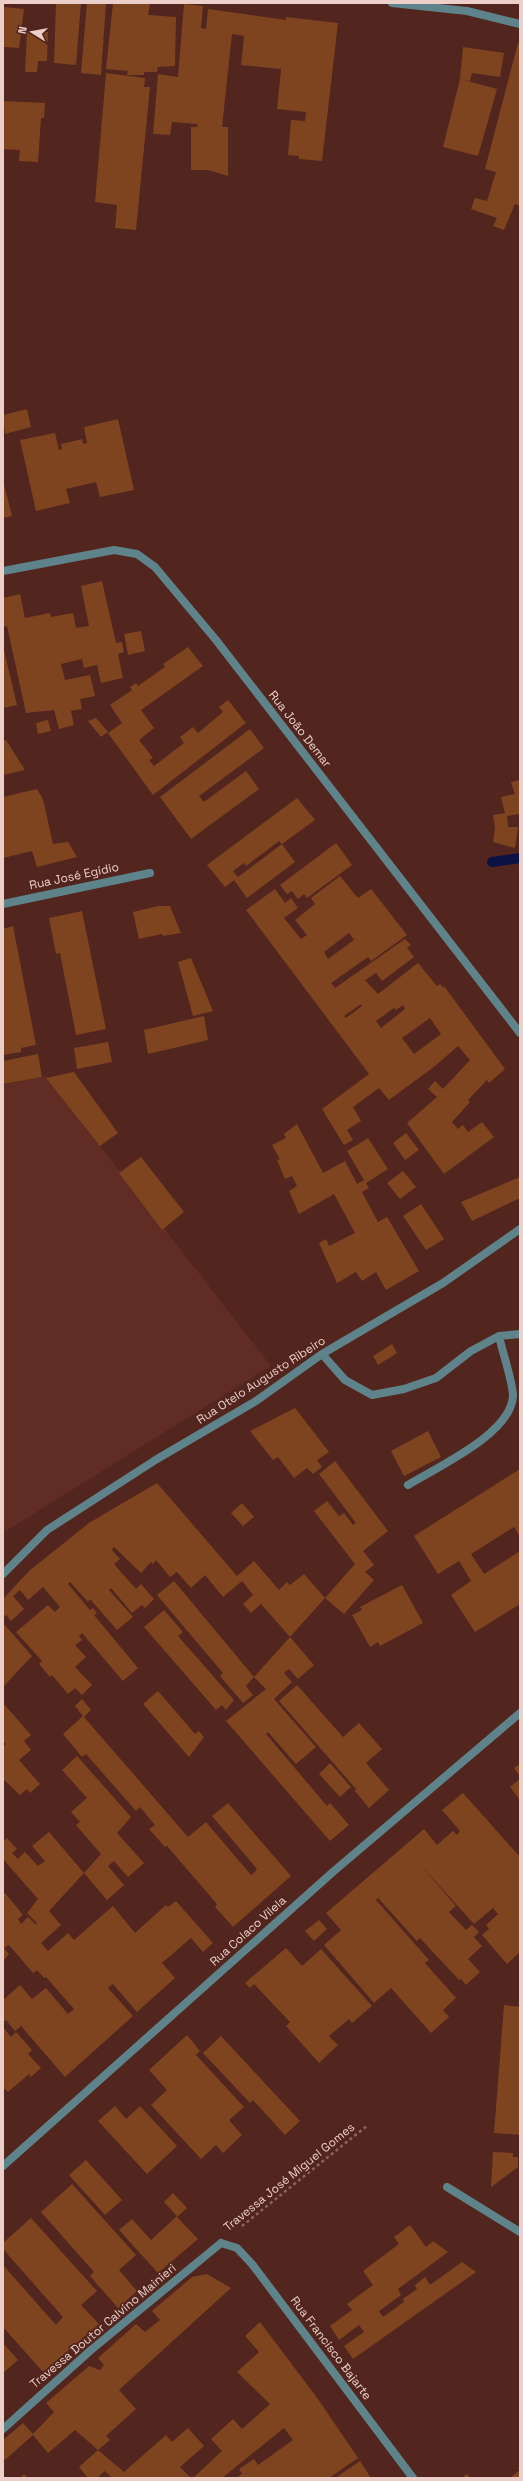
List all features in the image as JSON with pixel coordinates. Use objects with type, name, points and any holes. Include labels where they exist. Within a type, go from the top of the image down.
[{"type":"street","points":[[392,3],[467,11],[520,24]]},
{"type":"street","name":"Rua João Demar","points":[[3,570],[114,550],[137,554],[155,567],[216,640],[520,1032]]},
{"type":"street","name":"Rua José Egídio","points":[[3,904],[150,872]]},
{"type":"street","name":"Rua Otelo Augusto Ribeiro","points":[[3,1574],[47,1530],[157,1459],[256,1401],[322,1354],[442,1283],[520,1229]]},
{"type":"street","points":[[322,1354],[345,1380],[372,1395],[404,1389],[436,1378],[471,1352],[499,1336],[520,1334]]},
{"type":"street","points":[[408,1485],[487,1437],[505,1419],[513,1396],[499,1336]]},
{"type":"street","name":"Rua Colaco Vilela","points":[[3,2166],[334,1870],[517,1716]]},
{"type":"street","points":[[447,2187],[520,2232]]},
{"type":"street","name":"Travessa Doutor Calvino Mainieri","points":[[3,2429],[91,2350],[221,2243]]},
{"type":"street","name":"Rua Francisco Bajarte","points":[[221,2243],[237,2248],[252,2264],[413,2478]]},
{"type":"path","name":"Travessa José Miguel Gomes","points":[[221,2243],[368,2125]]},
{"type":"shaded area","points":[[46,1076],[271,1366],[3,1533],[3,1084]]},
{"type":"building","points":[[56,3],[81,3],[76,65],[54,63]]},
{"type":"building","points":[[87,3],[106,3],[101,75],[81,73]]},
{"type":"building","points":[[113,3],[150,3],[148,15],[176,17],[175,66],[158,67],[157,72],[144,72],[144,75],[127,75],[128,71],[106,69]]},
{"type":"building","points":[[184,4],[203,6],[201,28],[206,29],[208,9],[286,20],[286,17],[338,23],[322,161],[299,159],[299,156],[288,155],[291,120],[305,121],[306,112],[277,109],[281,69],[241,65],[244,36],[232,34],[222,127],[228,127],[228,176],[208,170],[191,170],[191,127],[197,127],[198,124],[172,122],[170,135],[153,134],[158,74],[178,77]]},
{"type":"building","points":[[3,7],[24,9],[19,48],[3,47]]},
{"type":"building","points":[[27,31],[48,32],[47,61],[38,61],[37,72],[25,72]]},
{"type":"building","points":[[518,43],[520,44],[520,206],[515,204],[504,230],[493,226],[497,218],[471,209],[475,198],[487,201],[496,172],[485,169]]},
{"type":"building","points":[[463,47],[504,53],[500,77],[472,73],[470,81],[460,79]]},
{"type":"building","points":[[106,73],[145,78],[144,87],[150,87],[136,230],[115,228],[117,205],[95,202]]},
{"type":"building","points":[[460,79],[497,89],[478,156],[443,147]]},
{"type":"building","points":[[3,101],[45,103],[44,118],[41,118],[38,162],[19,161],[20,150],[3,149]]},
{"type":"building","points":[[27,409],[31,427],[5,434],[3,415]]},
{"type":"building","points":[[118,419],[134,490],[100,497],[96,482],[66,489],[70,503],[36,511],[20,440],[55,433],[59,450],[62,449],[61,444],[82,439],[83,444],[87,443],[84,427]]},
{"type":"building","points":[[3,480],[12,516],[3,518]]},
{"type":"building","points":[[102,581],[116,643],[122,642],[124,652],[118,654],[123,678],[101,683],[97,665],[84,668],[82,659],[61,664],[65,680],[90,675],[95,696],[80,699],[82,709],[71,711],[74,725],[59,729],[54,710],[26,713],[7,626],[3,627],[3,598],[20,594],[25,618],[50,613],[51,617],[73,613],[76,628],[89,626],[81,586]]},
{"type":"building","points":[[141,631],[145,651],[128,655],[124,634]]},
{"type":"building","points":[[3,646],[17,705],[3,708]]},
{"type":"building","points":[[188,647],[203,666],[141,710],[154,728],[139,740],[153,758],[149,760],[154,766],[184,743],[180,737],[193,727],[198,733],[223,712],[219,707],[228,700],[246,723],[153,795],[108,733],[122,723],[110,705],[132,690],[130,687],[136,683],[138,686],[165,667],[163,664]]},
{"type":"building","points":[[96,718],[108,732],[101,737],[88,721]]},
{"type":"building","points":[[48,720],[51,731],[38,734],[36,723]]},
{"type":"building","points":[[250,729],[264,748],[199,796],[204,802],[246,771],[259,789],[191,839],[160,797]]},
{"type":"building","points":[[6,740],[25,770],[3,775],[3,741]]},
{"type":"building","points":[[520,780],[520,814],[507,816],[508,827],[518,827],[515,848],[493,842],[495,828],[493,815],[505,813],[501,797],[515,794],[511,782]]},
{"type":"building","points":[[37,789],[43,799],[53,844],[68,842],[77,857],[37,867],[32,851],[3,858],[3,797]]},
{"type":"building","points":[[297,798],[315,820],[282,844],[295,862],[247,898],[234,880],[225,887],[207,865]],"holes":[[[279,841],[282,844],[238,877],[233,871],[244,863],[246,866]]]},
{"type":"building","points":[[336,843],[352,865],[307,898],[304,894],[298,899],[292,891],[287,894],[280,885]]},
{"type":"building","points":[[340,876],[358,898],[371,889],[407,935],[371,961],[368,957],[331,983],[335,988],[405,939],[411,945],[407,948],[414,957],[382,981],[376,973],[365,980],[378,994],[418,963],[437,986],[440,984],[443,988],[444,986],[505,1069],[489,1083],[487,1080],[468,1100],[470,1102],[452,1122],[458,1129],[463,1125],[468,1132],[482,1122],[494,1137],[444,1174],[407,1123],[437,1097],[428,1089],[435,1081],[443,1089],[470,1060],[458,1046],[435,1066],[389,1100],[379,1088],[353,1107],[361,1121],[347,1130],[353,1140],[344,1145],[322,1109],[369,1074],[246,910],[275,889],[285,903],[291,898],[298,908],[284,918],[301,939],[307,935],[295,920],[315,904],[311,898]],"holes":[[[349,933],[354,940],[328,959],[324,952]],[[361,1004],[362,1006],[346,1018],[344,1016]],[[403,1005],[405,1009],[381,1028],[376,1021],[394,1008],[396,1010]],[[430,1018],[441,1034],[414,1054],[402,1038]]]},
{"type":"building","points":[[158,906],[170,906],[181,933],[163,936],[162,934],[139,939],[133,912]]},
{"type":"building","points":[[82,911],[106,1029],[76,1035],[60,953],[56,954],[49,918]]},
{"type":"building","points":[[13,926],[36,1045],[21,1048],[21,1052],[3,1055],[3,929]]},
{"type":"building","points":[[191,958],[213,1011],[193,1016],[178,962]]},
{"type":"building","points":[[204,1016],[208,1040],[148,1054],[144,1030]]},
{"type":"building","points":[[108,1042],[112,1062],[77,1069],[74,1048]]},
{"type":"building","points":[[38,1054],[42,1077],[3,1084],[3,1061]]},
{"type":"building","points":[[74,1072],[118,1133],[100,1146],[46,1078]]},
{"type":"building","points":[[297,1124],[323,1173],[345,1161],[357,1184],[364,1180],[347,1151],[368,1138],[388,1169],[366,1183],[369,1188],[362,1192],[378,1222],[387,1217],[419,1271],[386,1290],[376,1272],[362,1281],[356,1272],[337,1283],[319,1243],[326,1239],[329,1246],[355,1233],[334,1194],[299,1214],[289,1191],[297,1186],[292,1176],[285,1179],[277,1160],[280,1159],[272,1145],[286,1138],[284,1134]]},
{"type":"building","points":[[406,1133],[419,1150],[405,1160],[393,1143]]},
{"type":"building","points":[[141,1157],[184,1212],[162,1230],[119,1173]]},
{"type":"building","points":[[403,1171],[416,1187],[400,1199],[387,1183]]},
{"type":"building","points":[[520,1177],[520,1198],[472,1221],[461,1202]]},
{"type":"building","points":[[421,1204],[444,1239],[426,1250],[403,1216]]},
{"type":"building","points":[[392,1344],[397,1353],[378,1365],[373,1356]]},
{"type":"building","points":[[295,1408],[329,1452],[317,1460],[322,1467],[313,1474],[307,1468],[294,1478],[278,1457],[273,1460],[250,1431]]},
{"type":"building","points":[[428,1431],[441,1457],[404,1476],[391,1451]]},
{"type":"building","points":[[335,1461],[388,1531],[363,1551],[374,1565],[365,1572],[374,1580],[344,1614],[325,1598],[355,1564],[314,1511],[327,1501],[339,1516],[344,1513],[353,1525],[356,1523],[319,1474]]},
{"type":"building","points":[[520,1469],[520,1536],[514,1527],[471,1554],[484,1574],[520,1551],[520,1604],[475,1632],[451,1595],[471,1581],[459,1561],[438,1574],[414,1536]]},
{"type":"building","points":[[157,1483],[237,1576],[254,1561],[279,1590],[287,1582],[290,1585],[304,1574],[325,1598],[290,1637],[261,1604],[251,1613],[243,1604],[253,1595],[242,1581],[223,1597],[205,1575],[191,1588],[177,1572],[170,1577],[156,1560],[153,1564],[151,1562],[141,1573],[114,1547],[112,1550],[120,1559],[114,1564],[136,1589],[141,1584],[154,1599],[145,1608],[142,1605],[132,1613],[111,1588],[109,1590],[133,1617],[117,1630],[90,1599],[88,1602],[70,1582],[68,1584],[90,1610],[93,1608],[97,1613],[94,1615],[138,1668],[123,1681],[82,1633],[79,1636],[82,1640],[75,1645],[86,1657],[75,1667],[92,1685],[82,1695],[75,1688],[68,1694],[52,1675],[50,1677],[39,1664],[42,1661],[16,1632],[48,1605],[55,1612],[60,1607],[43,1587],[28,1600],[20,1590],[13,1596],[24,1609],[11,1621],[6,1615],[3,1617],[3,1599],[29,1571],[89,1523]]},
{"type":"building","points":[[242,1503],[254,1517],[243,1526],[231,1513]]},
{"type":"building","points":[[174,1581],[254,1677],[246,1686],[253,1695],[243,1703],[220,1676],[223,1673],[157,1595]]},
{"type":"building","points":[[402,1585],[423,1623],[380,1646],[378,1642],[370,1647],[352,1615],[362,1610],[360,1607]]},
{"type":"building","points":[[164,1610],[183,1632],[178,1636],[234,1700],[226,1710],[222,1705],[216,1710],[144,1627]]},
{"type":"building","points":[[3,1623],[32,1656],[3,1687]]},
{"type":"building","points":[[290,1637],[314,1665],[298,1679],[289,1669],[284,1673],[292,1682],[274,1699],[316,1747],[296,1764],[268,1732],[266,1734],[327,1806],[330,1803],[349,1825],[330,1841],[226,1721],[266,1689],[254,1677]]},
{"type":"building","points":[[297,1685],[343,1737],[359,1723],[382,1749],[366,1763],[389,1790],[369,1808],[355,1791],[356,1789],[279,1701]]},
{"type":"building","points":[[158,1691],[195,1734],[199,1731],[204,1737],[189,1757],[143,1704]]},
{"type":"building","points":[[82,1699],[91,1710],[84,1717],[188,1837],[206,1822],[251,1875],[254,1873],[257,1869],[212,1816],[228,1803],[291,1876],[233,1927],[215,1907],[217,1904],[167,1846],[165,1847],[149,1829],[155,1825],[140,1807],[136,1811],[86,1754],[82,1757],[63,1734],[83,1716],[75,1706]]},
{"type":"building","points":[[3,1703],[31,1735],[24,1741],[31,1750],[19,1760],[40,1784],[30,1793],[27,1789],[20,1795],[3,1779],[3,1747],[6,1744],[3,1741]]},
{"type":"building","points":[[77,1756],[131,1817],[117,1833],[144,1863],[128,1877],[114,1861],[108,1866],[124,1885],[107,1900],[84,1873],[101,1854],[76,1825],[80,1822],[71,1812],[87,1798],[62,1770]]},
{"type":"building","points":[[330,1763],[351,1787],[340,1797],[319,1774]]},
{"type":"building","points":[[520,1764],[520,1776],[514,1768]]},
{"type":"building","points":[[520,1779],[520,1800],[510,1787]]},
{"type":"building","points":[[463,1793],[520,1857],[520,1952],[507,1964],[482,1935],[489,1929],[486,1925],[498,1914],[493,1908],[474,1924],[417,1861],[456,1906],[449,1912],[466,1930],[472,1925],[479,1932],[474,1937],[482,1946],[468,1959],[480,1972],[466,1985],[461,1979],[459,1980],[420,1938],[417,1941],[378,1898],[376,1900],[429,1960],[425,1963],[456,1998],[443,2010],[449,2017],[431,2033],[391,1988],[374,2003],[324,1945],[341,1930],[326,1913],[424,1829],[437,1845],[453,1831],[457,1835],[460,1831],[442,1810]]},
{"type":"building","points":[[49,1832],[84,1873],[49,1911],[61,1925],[41,1943],[48,1951],[68,1933],[74,1940],[113,1906],[135,1933],[166,1905],[168,1907],[176,1901],[213,1943],[203,1952],[191,1938],[162,1963],[175,1978],[137,2012],[113,1984],[108,1988],[133,2016],[65,2077],[21,2026],[15,2031],[6,2020],[3,2022],[3,2000],[20,1985],[32,1999],[46,1988],[68,2014],[74,2009],[46,1977],[44,1978],[37,1970],[33,1973],[9,1945],[4,1948],[9,1954],[3,1961],[3,1895],[5,1893],[23,1915],[18,1919],[21,1924],[28,1917],[36,1925],[37,1923],[27,1913],[38,1899],[3,1859],[3,1842],[7,1838],[17,1849],[12,1853],[18,1859],[25,1852],[38,1866],[45,1861],[32,1846]]},
{"type":"building","points":[[319,1920],[327,1929],[314,1941],[305,1931]]},
{"type":"building","points":[[286,1948],[302,1966],[321,1949],[372,2006],[352,2023],[349,2019],[329,2036],[338,2045],[319,2063],[286,2026],[290,2022],[254,1984],[250,1988],[245,1983]]},
{"type":"building","points":[[504,2005],[520,2007],[520,2135],[494,2133]]},
{"type":"building","points":[[3,2027],[11,2037],[16,2032],[32,2050],[28,2054],[41,2068],[31,2077],[29,2074],[8,2092],[3,2087]]},
{"type":"building","points":[[187,2035],[200,2051],[196,2055],[244,2107],[229,2120],[242,2135],[223,2153],[216,2145],[201,2159],[151,2105],[167,2090],[149,2070]]},
{"type":"building","points":[[221,2036],[300,2121],[285,2135],[253,2100],[250,2103],[203,2053]]},
{"type":"building","points":[[115,2106],[126,2119],[140,2106],[177,2146],[147,2174],[98,2121]]},
{"type":"building","points":[[493,2152],[513,2153],[513,2157],[518,2157],[518,2167],[491,2187]]},
{"type":"building","points":[[86,2160],[122,2200],[105,2215],[69,2175]]},
{"type":"building","points":[[72,2184],[136,2255],[119,2270],[137,2291],[118,2308],[90,2276],[94,2272],[41,2212]]},
{"type":"building","points":[[173,2193],[187,2208],[177,2217],[198,2239],[158,2273],[119,2230],[132,2219],[151,2240],[177,2216],[164,2202]]},
{"type":"building","points":[[31,2218],[97,2291],[81,2305],[99,2324],[43,2372],[3,2327],[3,2265],[56,2325],[63,2317],[3,2249],[3,2243]]},
{"type":"building","points":[[410,2225],[426,2247],[433,2241],[448,2252],[398,2289],[401,2295],[379,2311],[383,2317],[404,2302],[403,2299],[417,2289],[415,2285],[425,2277],[430,2285],[462,2262],[476,2272],[353,2359],[344,2346],[364,2332],[359,2325],[339,2340],[330,2326],[352,2310],[347,2304],[373,2285],[363,2271],[399,2244],[394,2237]]},
{"type":"building","points":[[207,2274],[231,2288],[119,2390],[136,2409],[106,2436],[110,2440],[98,2450],[75,2430],[48,2453],[33,2435],[5,2460],[3,2457],[3,2440],[23,2423],[33,2434],[54,2412],[46,2403],[89,2366],[100,2370],[104,2365],[98,2358],[136,2324],[145,2332],[160,2320],[152,2311],[192,2277]]},
{"type":"building","points":[[260,2322],[318,2399],[358,2458],[329,2478],[236,2478],[242,2474],[239,2469],[254,2459],[258,2465],[293,2440],[284,2428],[222,2478],[193,2478],[222,2451],[211,2439],[233,2419],[242,2429],[270,2404],[237,2372],[259,2352],[245,2336]]},
{"type":"building","points":[[3,2343],[18,2360],[3,2373]]},
{"type":"building","points":[[188,2428],[204,2446],[180,2467],[191,2478],[112,2478],[105,2471],[97,2478],[88,2478],[79,2467],[98,2450],[124,2472],[166,2435],[172,2442]]},
{"type":"building","points":[[360,2461],[371,2478],[335,2478]]},
{"type":"building","points":[[520,2470],[520,2478],[510,2478]]},
{"type":"building","points":[[24,2474],[28,2478],[20,2478]]},
{"type":"building","points":[[467,2474],[470,2478],[462,2478]]},
{"type":"waterway","points":[[492,862],[520,858]]}]
